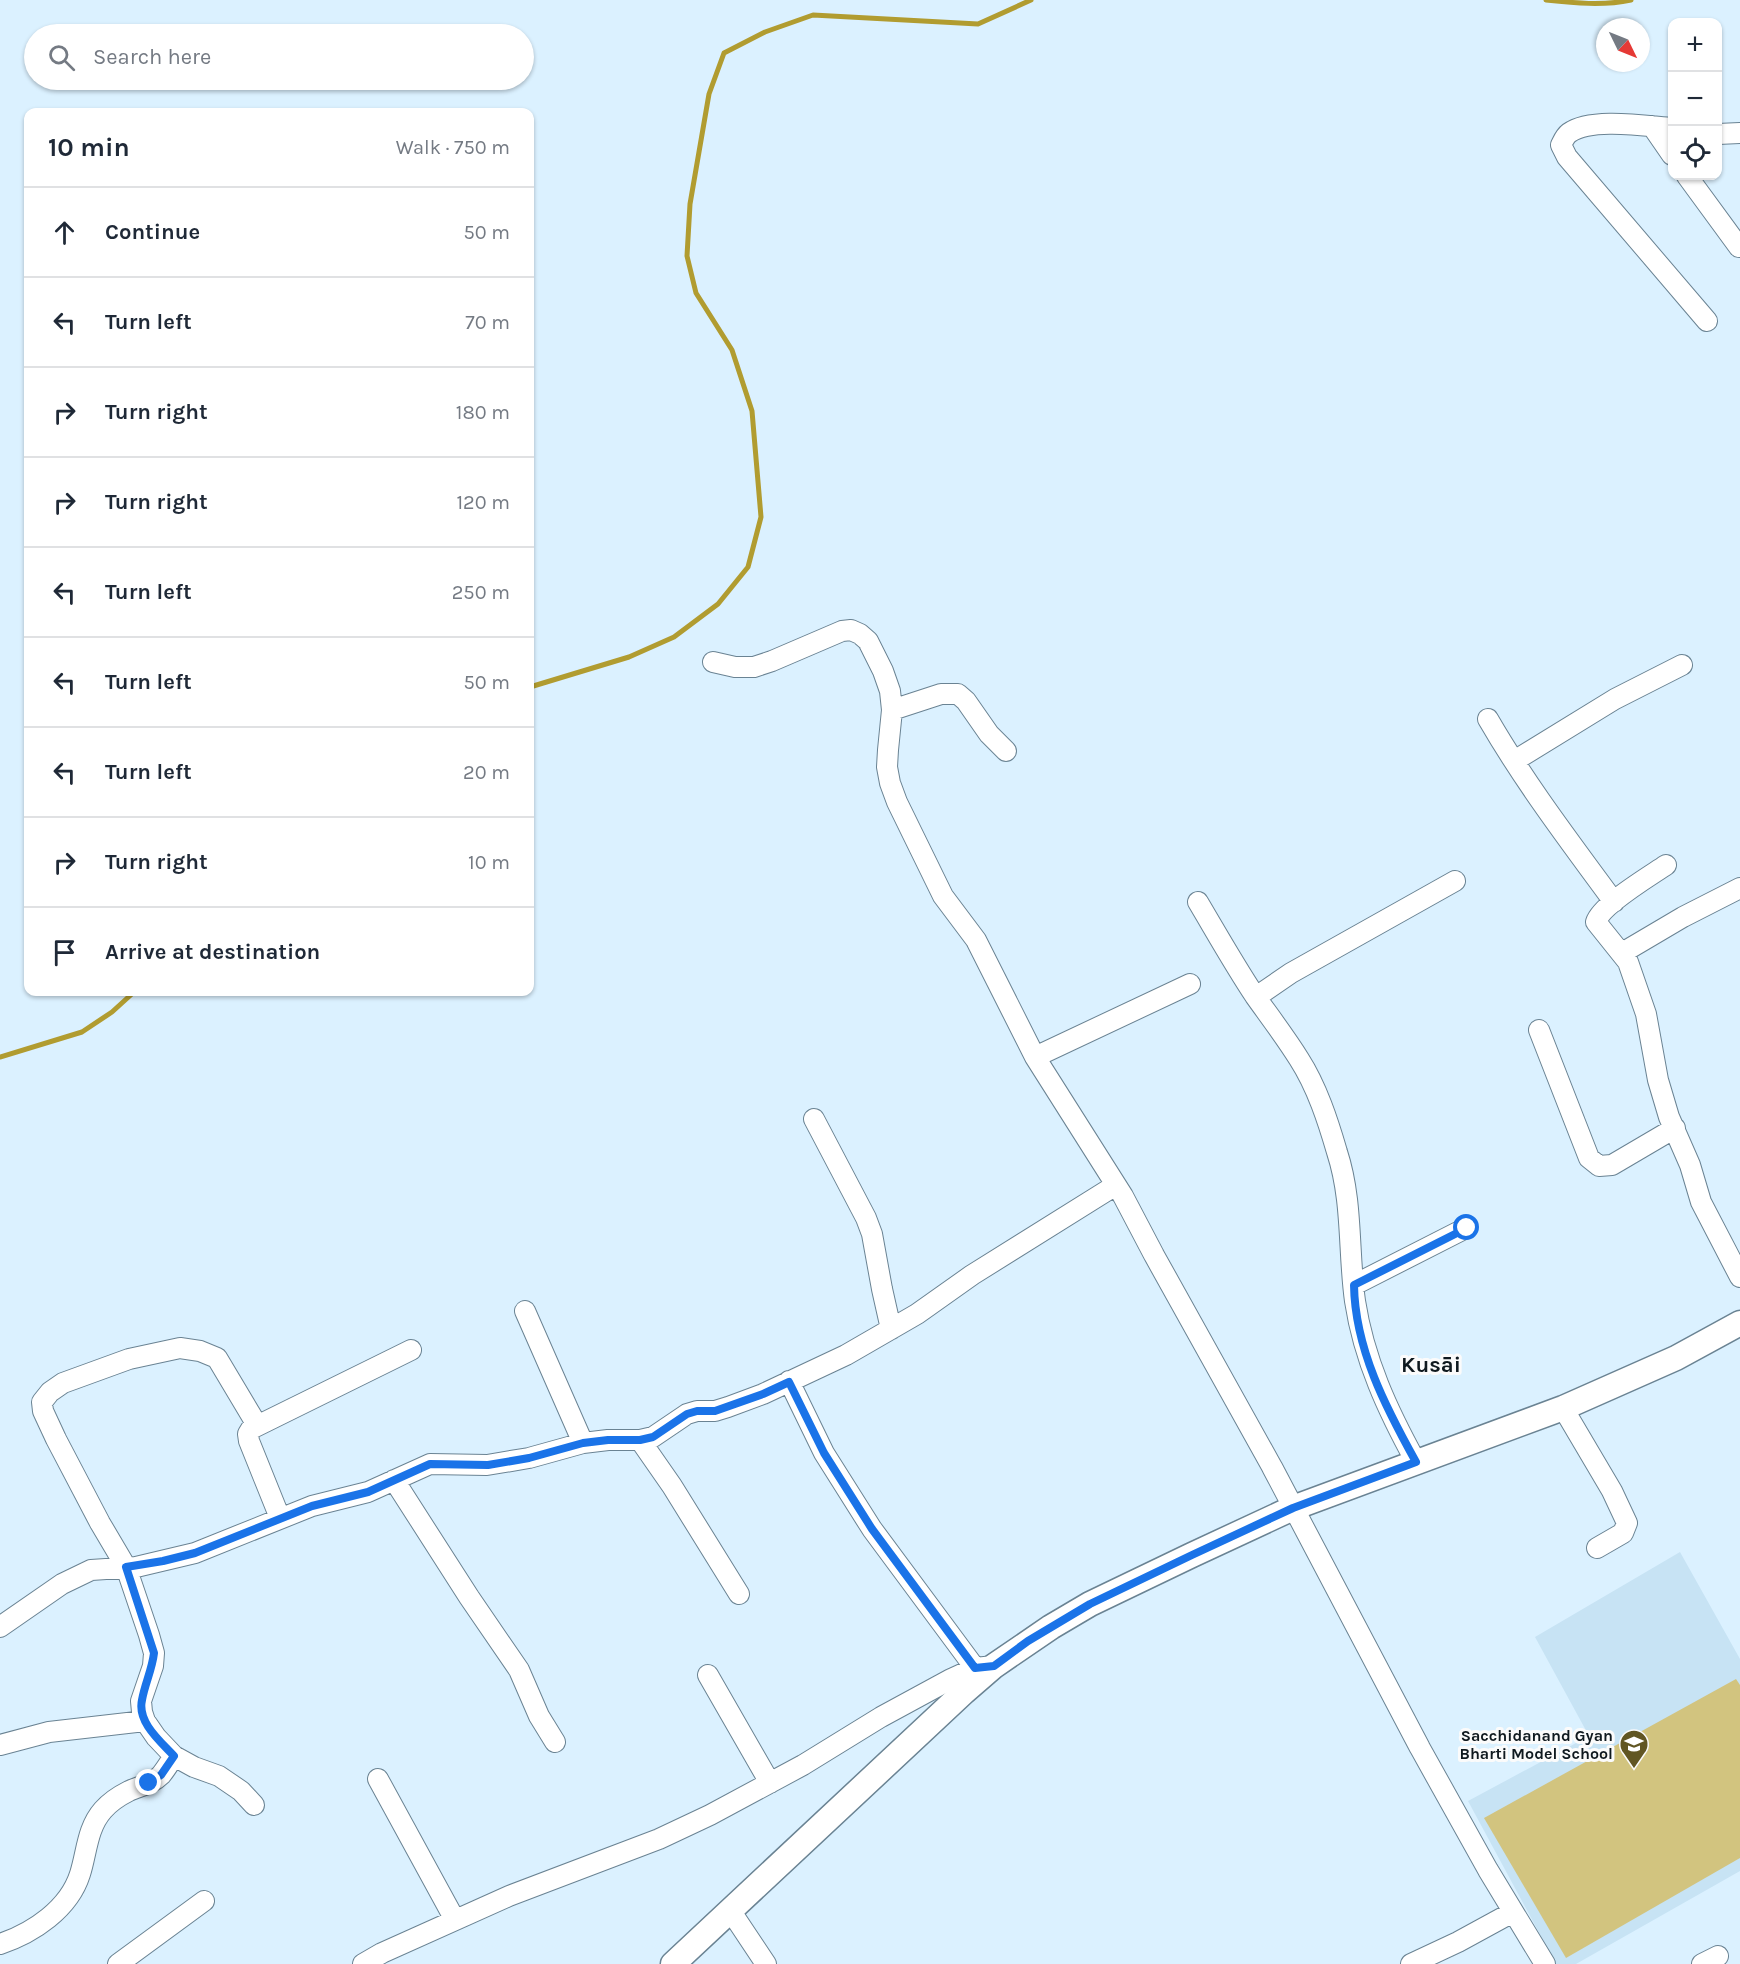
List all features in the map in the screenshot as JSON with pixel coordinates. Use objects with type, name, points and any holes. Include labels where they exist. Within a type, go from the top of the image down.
[{"type":"main road","points":[[673,1964],[964,1692],[985,1667],[1028,1641],[1090,1604],[1293,1508],[1563,1408],[1676,1358],[1740,1324]]},
{"type":"street","points":[[1668,128],[1619,124],[1582,127],[1567,134],[1561,145],[1568,157],[1707,321]]},
{"type":"street","points":[[1652,126],[1668,149]]},
{"type":"street","points":[[1722,134],[1740,133]]},
{"type":"street","points":[[1690,180],[1739,247]]},
{"type":"street","points":[[712,662],[735,667],[753,667],[831,635],[851,630],[868,641],[890,691],[892,710],[887,767],[890,783],[943,896],[976,940],[1035,1058],[1116,1185],[1293,1508],[1420,1748],[1545,1964]]},
{"type":"street","points":[[1514,761],[1615,699],[1682,666]]},
{"type":"street","points":[[892,710],[941,694],[958,694],[966,701],[989,734],[1006,751]]},
{"type":"street","points":[[1488,719],[1514,761],[1614,902]]},
{"type":"street","points":[[1666,865],[1614,902],[1599,915],[1596,922],[1628,962],[1637,984],[1648,1023],[1658,1080],[1669,1117],[1690,1165],[1701,1202],[1740,1276]]},
{"type":"street","points":[[1256,997],[1291,973],[1455,881]]},
{"type":"street","points":[[1622,953],[1683,917],[1740,888]]},
{"type":"street","points":[[1198,903],[1256,997],[1300,1061],[1312,1084],[1335,1145],[1345,1183],[1355,1299],[1360,1329],[1376,1381],[1392,1420],[1416,1462]]},
{"type":"street","points":[[1035,1058],[1190,984]]},
{"type":"street","points":[[1539,1030],[1589,1158],[1599,1166],[1612,1165],[1675,1128]]},
{"type":"street","points":[[814,1119],[866,1218],[872,1234],[891,1329]]},
{"type":"street","points":[[0,1627],[78,1575],[101,1568],[126,1567],[195,1553],[321,1503],[368,1492],[430,1464],[488,1465],[529,1458],[583,1443],[640,1440],[653,1437],[687,1414],[697,1411],[715,1411],[763,1394],[846,1355],[917,1314],[972,1275],[1116,1185]]},
{"type":"street","points":[[1354,1285],[1467,1228]]},
{"type":"street","points":[[525,1311],[583,1443]]},
{"type":"street","points":[[254,1805],[241,1791],[219,1776],[194,1767],[174,1756],[145,1721],[141,1701],[153,1666],[154,1653],[126,1567],[43,1412],[42,1402],[50,1392],[63,1383],[129,1359],[180,1348],[200,1351],[217,1358],[257,1425]]},
{"type":"street","points":[[280,1518],[248,1434],[257,1425],[411,1350]]},
{"type":"street","points":[[368,1963],[508,1896],[659,1839],[710,1815],[770,1783],[896,1708],[951,1679],[985,1667],[866,1520],[824,1453],[789,1382]]},
{"type":"street","points":[[1563,1408],[1612,1491],[1627,1523],[1623,1533],[1597,1548]]},
{"type":"street","points":[[640,1440],[672,1486],[739,1594]]},
{"type":"street","points":[[394,1480],[519,1670],[539,1716],[555,1743]]},
{"type":"street","points":[[708,1675],[770,1783]]},
{"type":"street","points":[[0,1745],[58,1731],[145,1721]]},
{"type":"street","points":[[0,1944],[28,1932],[58,1909],[72,1894],[80,1875],[91,1830],[100,1813],[111,1801],[161,1775],[174,1756]]},
{"type":"street","points":[[378,1779],[454,1920]]},
{"type":"street","points":[[118,1964],[204,1901]]},
{"type":"street","points":[[730,1910],[766,1964]]},
{"type":"street","points":[[1411,1964],[1513,1912]]},
{"type":"shaded area","name":"Sacchidanand Gyan Bharti Model School","points":[[1680,1552],[1740,1659],[1740,1871],[1576,1964],[1556,1964],[1468,1801],[1589,1736],[1535,1637]]},
{"type":"shaded area","points":[[1736,1679],[1740,1685],[1740,1858],[1566,1958],[1484,1818]]},
{"type":"waterway","points":[[534,686],[629,657],[674,637],[718,604],[748,567],[761,517],[752,411],[732,350],[696,293],[687,256],[690,204],[709,94],[724,53],[765,32],[813,15],[978,24],[1031,0]]},
{"type":"waterway","points":[[1546,0],[1578,3],[1631,0]]},
{"type":"waterway","points":[[0,1057],[82,1032],[112,1012],[130,996]]},
{"type":"place","name":"Sacchidanand Gyan Bharti Model School","points":[[1634,1770]]},
{"type":"district","name":"Kusāi","points":[[1431,1364]]},
{"type":"route","points":[[149,1783],[161,1775],[174,1756],[156,1737],[142,1712],[141,1701],[153,1666],[154,1653],[126,1567],[136,1567],[195,1553],[312,1506],[368,1492],[430,1464],[488,1465],[529,1458],[583,1443],[640,1440],[653,1437],[687,1414],[697,1411],[715,1411],[789,1382],[824,1453],[872,1529],[975,1668],[994,1666],[1028,1641],[1090,1604],[1293,1508],[1416,1462],[1392,1420],[1369,1362],[1360,1329],[1354,1285],[1467,1228]]}]
